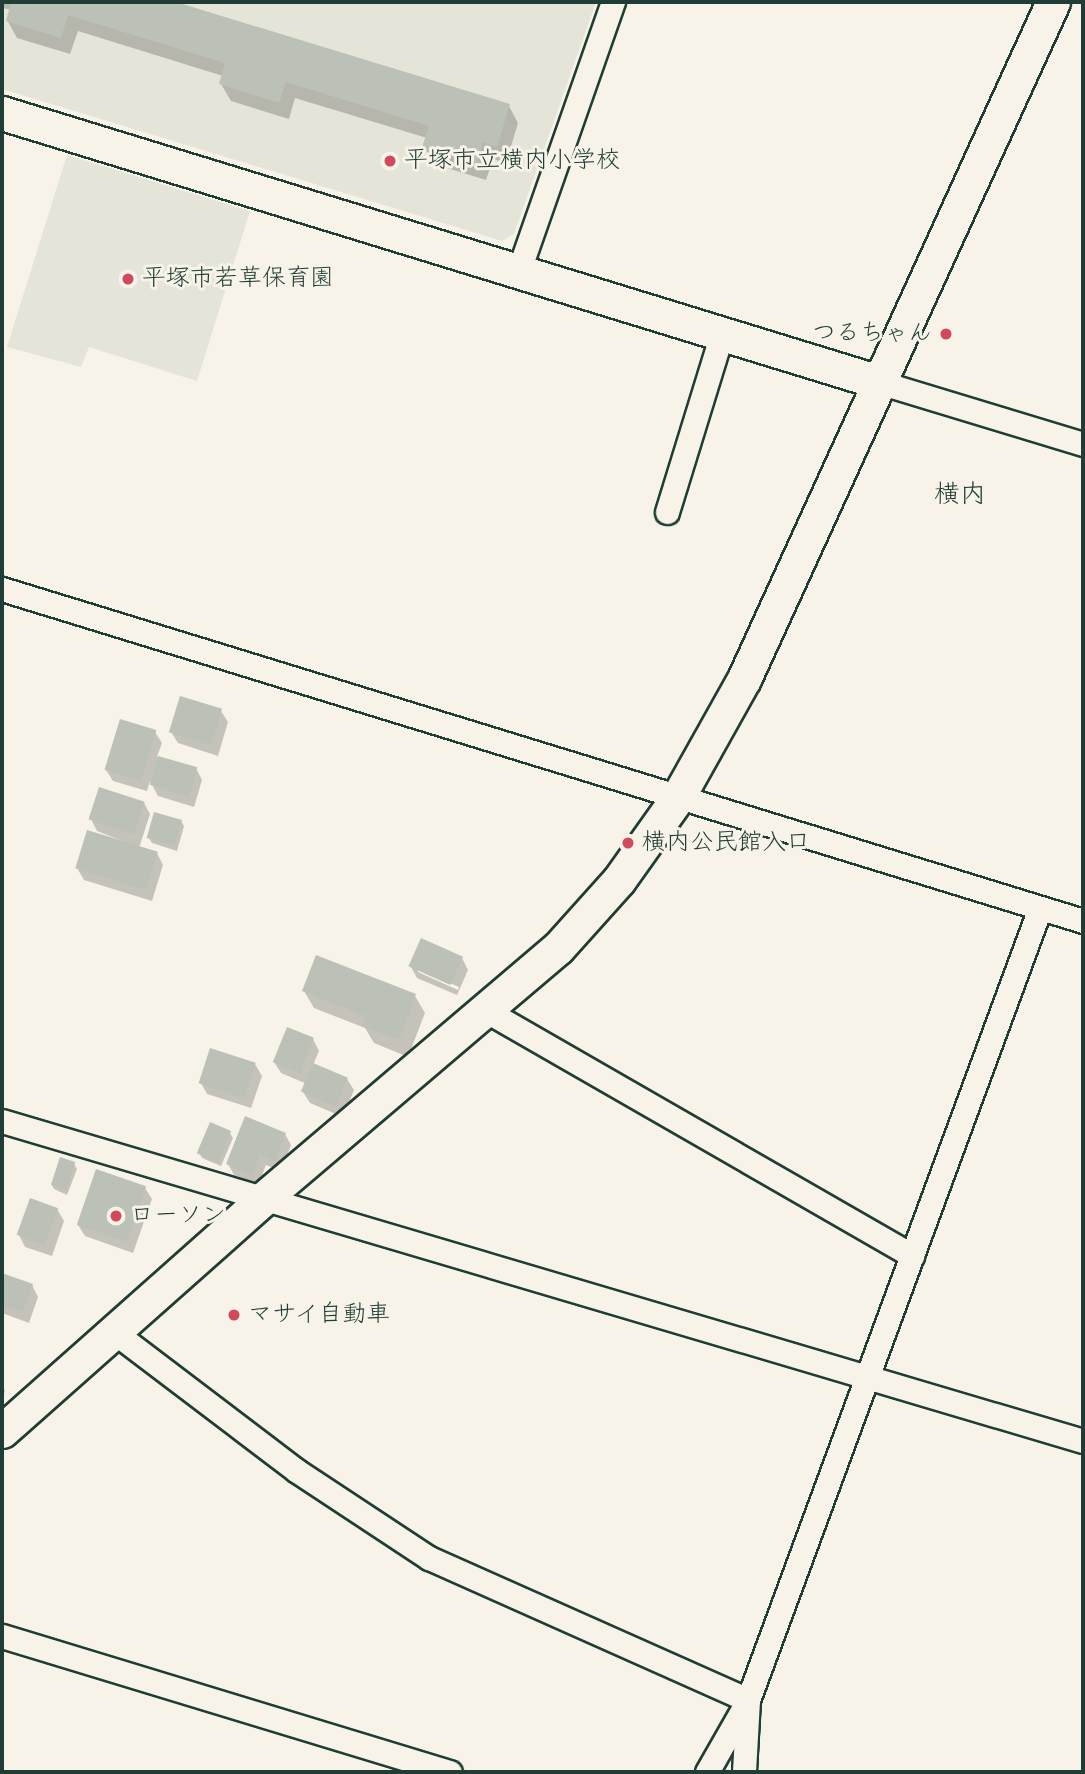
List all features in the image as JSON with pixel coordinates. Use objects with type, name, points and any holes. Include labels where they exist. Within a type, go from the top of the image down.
[{"type":"street","points":[[519,270],[613,2]]},
{"type":"street","points":[[2,1431],[264,1198],[567,938],[619,880],[678,797],[744,679],[1053,2]]},
{"type":"street","points":[[2,113],[1083,444]]},
{"type":"street","points":[[667,512],[722,333]]},
{"type":"street","points":[[2,589],[678,797],[891,859],[1083,921]]},
{"type":"street","points":[[707,1772],[748,1700],[1040,908]]},
{"type":"street","points":[[485,1010],[912,1256]]},
{"type":"street","points":[[2,1121],[1083,1441]]},
{"type":"street","points":[[114,1332],[297,1471],[429,1558],[748,1700]]},
{"type":"street","points":[[2,1636],[450,1772]]},
{"type":"street","points":[[744,1772],[748,1700]]},
{"type":"shaded area","name":"平塚市立横内小学校","points":[[2,2],[596,2],[514,234],[502,241],[2,89]]},
{"type":"shaded area","name":"平塚市若草保育園","points":[[67,155],[250,211],[197,381],[89,347],[81,367],[7,347]]},
{"type":"building","points":[[11,2],[176,2],[510,104],[497,147],[483,142],[477,164],[422,147],[429,126],[286,82],[279,103],[219,84],[225,63],[68,15],[61,38],[6,21]]},
{"type":"building","points":[[180,696],[222,709],[211,745],[169,732]]},
{"type":"building","points":[[120,719],[156,730],[141,781],[105,770]]},
{"type":"building","points":[[158,756],[197,767],[189,796],[150,785]]},
{"type":"building","points":[[99,787],[145,802],[134,834],[88,819]]},
{"type":"building","points":[[154,812],[182,820],[174,846],[147,838]]},
{"type":"building","points":[[87,830],[158,852],[146,890],[75,868]]},
{"type":"building","points":[[421,938],[463,957],[450,985],[408,966]]},
{"type":"building","points":[[316,955],[416,994],[399,1040],[362,1026],[366,1016],[302,991]]},
{"type":"building","points":[[287,1027],[314,1038],[300,1073],[273,1062]]},
{"type":"building","points":[[210,1048],[256,1063],[244,1098],[199,1083]]},
{"type":"building","points":[[313,1063],[348,1078],[336,1106],[301,1092]]},
{"type":"building","points":[[245,1116],[286,1133],[275,1161],[260,1155],[252,1175],[226,1164]]},
{"type":"building","points":[[210,1122],[231,1131],[218,1162],[197,1153]]},
{"type":"building","points":[[60,1157],[75,1162],[66,1190],[51,1185]]},
{"type":"building","points":[[96,1169],[146,1186],[127,1242],[77,1225]]},
{"type":"building","points":[[30,1198],[58,1208],[45,1245],[17,1235]]},
{"type":"building","points":[[2,1273],[33,1284],[23,1312],[2,1305]]},
{"type":"place","name":"平塚市立横内小学校","points":[[390,161]]},
{"type":"place","name":"平塚市若草保育園","points":[[128,279]]},
{"type":"place","name":"つるちゃん","points":[[946,334]]},
{"type":"place","name":"横内公民館入口","points":[[628,843]]},
{"type":"place","name":"ローソン","points":[[116,1216]]},
{"type":"place","name":"マサイ自動車","points":[[234,1315]]},
{"type":"district","name":"横内","points":[[960,496]]}]
